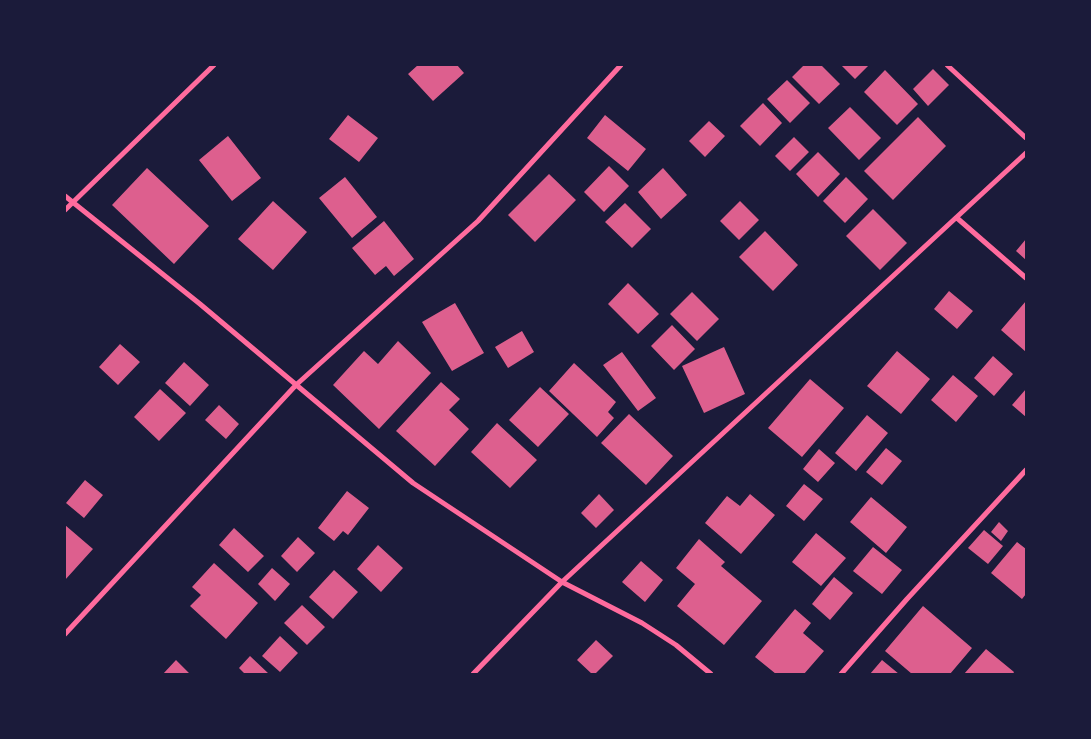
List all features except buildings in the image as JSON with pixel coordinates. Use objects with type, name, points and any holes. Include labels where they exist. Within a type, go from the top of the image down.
[{"type":"street","points":[[65,210],[214,65]]},
{"type":"street","points":[[65,634],[296,386],[478,221],[621,65]]},
{"type":"street","points":[[947,65],[1026,138]]},
{"type":"street","points":[[473,674],[562,582],[1026,153]]},
{"type":"street","points":[[65,196],[200,304],[413,483],[562,582],[642,623],[676,645],[711,674]]},
{"type":"street","points":[[957,218],[1026,278]]},
{"type":"street","points":[[840,674],[1026,470]]}]
